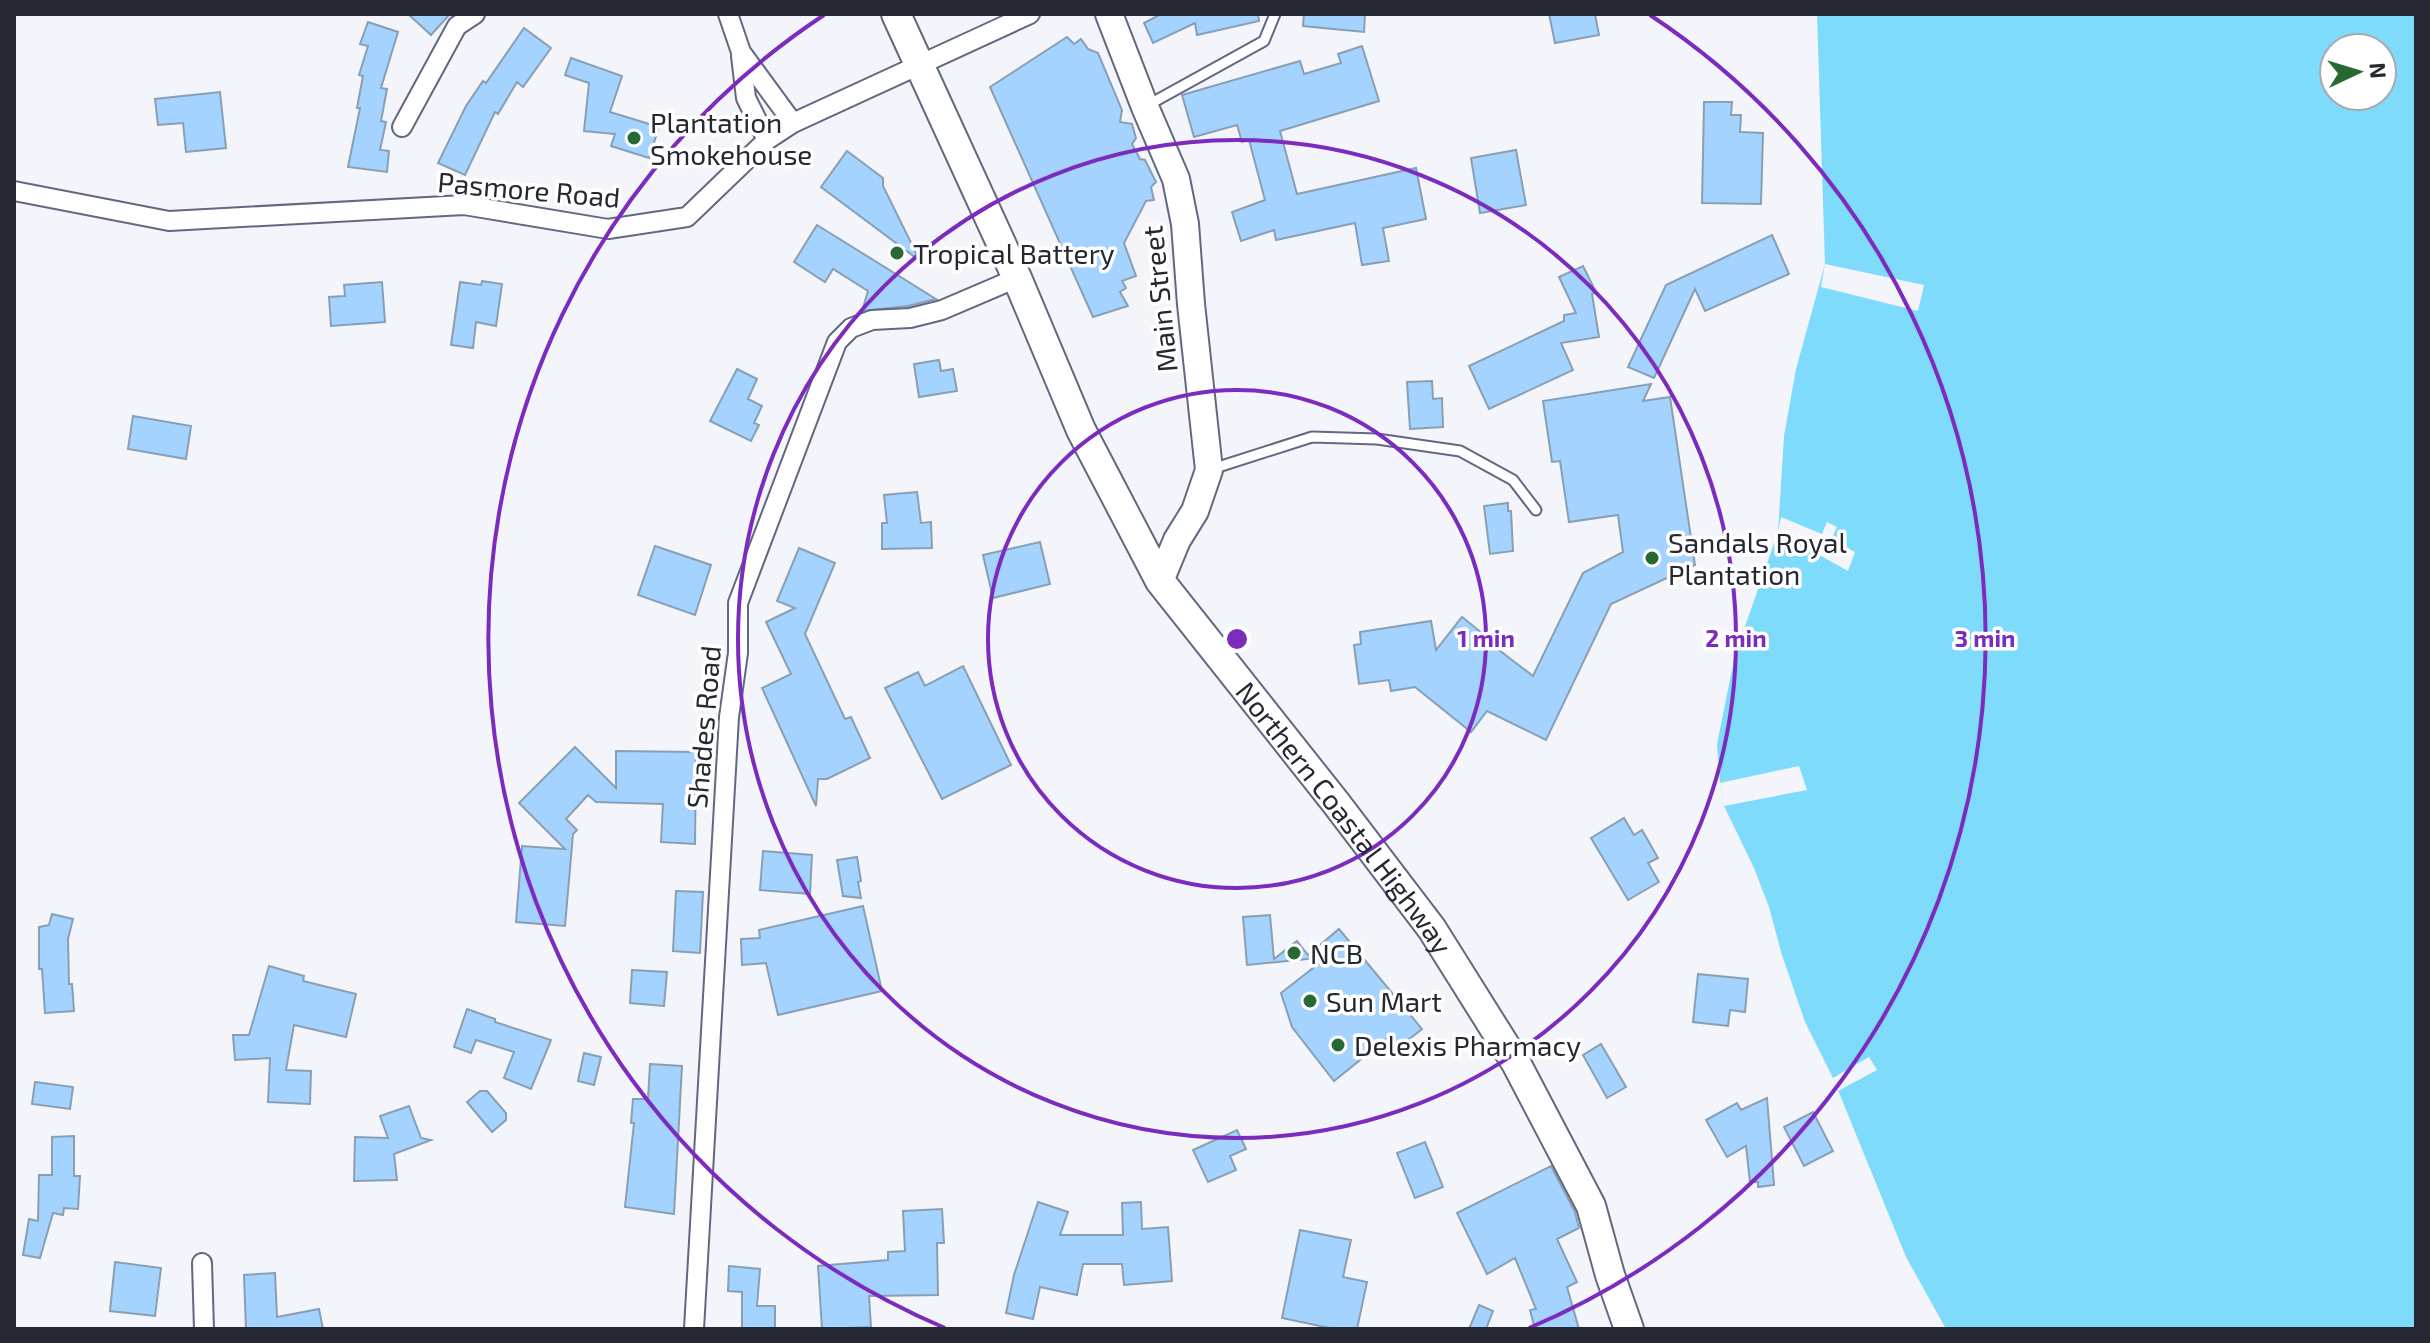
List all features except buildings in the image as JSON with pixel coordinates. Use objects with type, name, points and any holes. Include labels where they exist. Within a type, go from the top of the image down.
[{"type":"main road","name":"Northern Coastal Highway","points":[[896,14],[1017,278],[1081,430],[1160,581],[1432,929],[1516,1063],[1591,1206],[1629,1329]]},
{"type":"street","points":[[402,127],[457,26],[475,14]]},
{"type":"street","points":[[728,14],[741,52],[746,98],[767,140]]},
{"type":"street","name":"Pasmore Road","points":[[14,191],[169,221],[464,205],[608,229],[687,217],[767,140],[793,123],[1030,14]]},
{"type":"street","name":"Main Street","points":[[1109,14],[1176,179],[1185,224],[1209,470],[1195,511],[1177,540],[1160,581]]},
{"type":"street","points":[[741,52],[793,123]]},
{"type":"street","name":"Shades Road","points":[[694,1329],[729,717],[738,653],[738,603],[837,342],[851,328],[872,320],[910,318],[942,310],[1017,278]]},
{"type":"street","points":[[202,1263],[204,1329]]},
{"type":"lane","points":[[1145,107],[1264,41],[1275,14]]},
{"type":"lane","points":[[1209,470],[1312,437],[1377,439],[1460,451],[1513,480],[1536,510]]},
{"type":"water","points":[[1817,14],[2416,14],[2416,1329],[1946,1329],[1906,1257],[1833,1078],[1805,1022],[1769,907],[1724,806],[1720,783],[1717,744],[1735,655],[1778,532],[1784,436],[1796,369],[1825,264]]},
{"type":"pier","points":[[1825,264],[1924,285],[1918,311],[1821,287]]},
{"type":"pier","points":[[1781,517],[1822,534],[1827,522],[1837,527],[1831,540],[1855,552],[1848,571],[1778,532]]},
{"type":"pier","points":[[1799,766],[1807,790],[1724,806],[1720,783]]},
{"type":"pier","points":[[1869,1057],[1877,1070],[1838,1091],[1833,1078]]},
{"type":"place","name":"Plantation Smokehouse","points":[[634,138]]},
{"type":"place","name":"Tropical Battery","points":[[897,253]]},
{"type":"place","name":"Sandals Royal Plantation","points":[[1652,558]]},
{"type":"place","name":"NCB","points":[[1294,953]]},
{"type":"place","name":"Sun Mart","points":[[1310,1001]]},
{"type":"place","name":"Delexis Pharmacy","points":[[1338,1045]]}]
